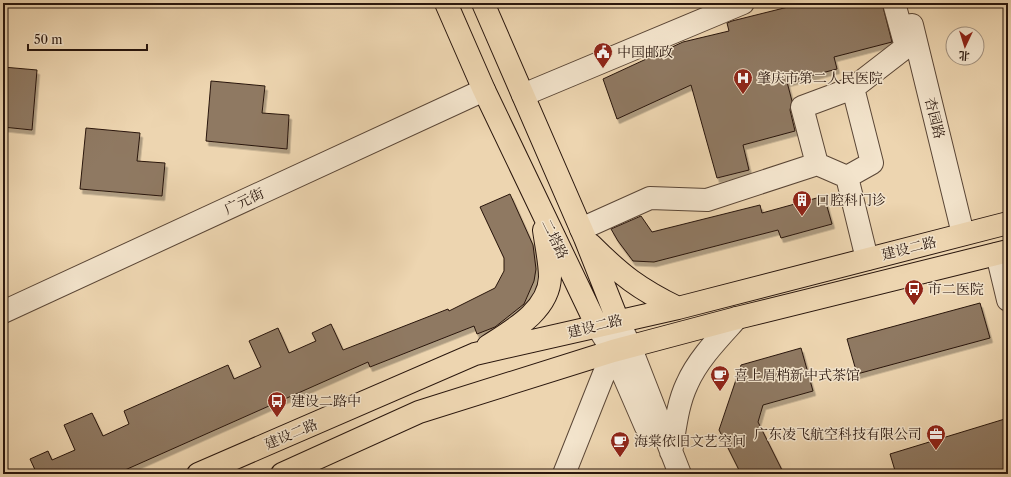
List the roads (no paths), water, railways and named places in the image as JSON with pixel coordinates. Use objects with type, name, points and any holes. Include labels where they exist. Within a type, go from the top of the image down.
[{"type":"main road","name":"二塔路","points":[[446,3],[484,90],[542,213],[607,323]]},
{"type":"main road","name":"二塔路","points":[[483,3],[583,234],[607,323]]},
{"type":"main road","points":[[475,354],[517,327],[530,316],[544,298],[550,278],[542,213]]},
{"type":"main road","name":"建设二路","points":[[198,474],[475,354],[678,308],[1008,223]]},
{"type":"main road","points":[[583,234],[617,271],[635,285],[678,308]]},
{"type":"main road","name":"建设二路","points":[[282,474],[419,412],[621,349],[737,318],[1002,253]]},
{"type":"main road","points":[[411,382],[418,388],[422,401],[419,412]]},
{"type":"street","points":[[523,95],[743,3]]},
{"type":"street","points":[[817,164],[802,107],[853,88],[906,47],[894,3]]},
{"type":"street","name":"杏园路","points":[[907,3],[963,234]]},
{"type":"street","points":[[847,177],[872,163],[853,88]]},
{"type":"street","name":"广元街","points":[[3,311],[484,90]]},
{"type":"street","points":[[583,234],[650,198],[707,200],[817,164],[847,177]]},
{"type":"street","points":[[847,177],[867,259]]},
{"type":"street","points":[[1002,253],[1008,300]]},
{"type":"street","points":[[669,464],[677,417],[687,383],[708,351],[737,318]]},
{"type":"street","points":[[607,323],[621,349],[669,464],[680,474]]},
{"type":"street","points":[[564,474],[621,349]]},
{"type":"place","name":"中国邮政","points":[[603,69]]},
{"type":"place","name":"肇庆市第二人民医院","points":[[743,95]]},
{"type":"place","name":"口腔科门诊","points":[[802,217]]},
{"type":"place","name":"市二医院","points":[[914,306]]},
{"type":"place","name":"喜上眉梢新中式茶馆","points":[[720,392]]},
{"type":"place","name":"建设二路中","points":[[277,418]]},
{"type":"place","name":"广东凌飞航空科技有限公司","points":[[936,451]]},
{"type":"place","name":"海棠依旧文艺空间","points":[[620,458]]}]
